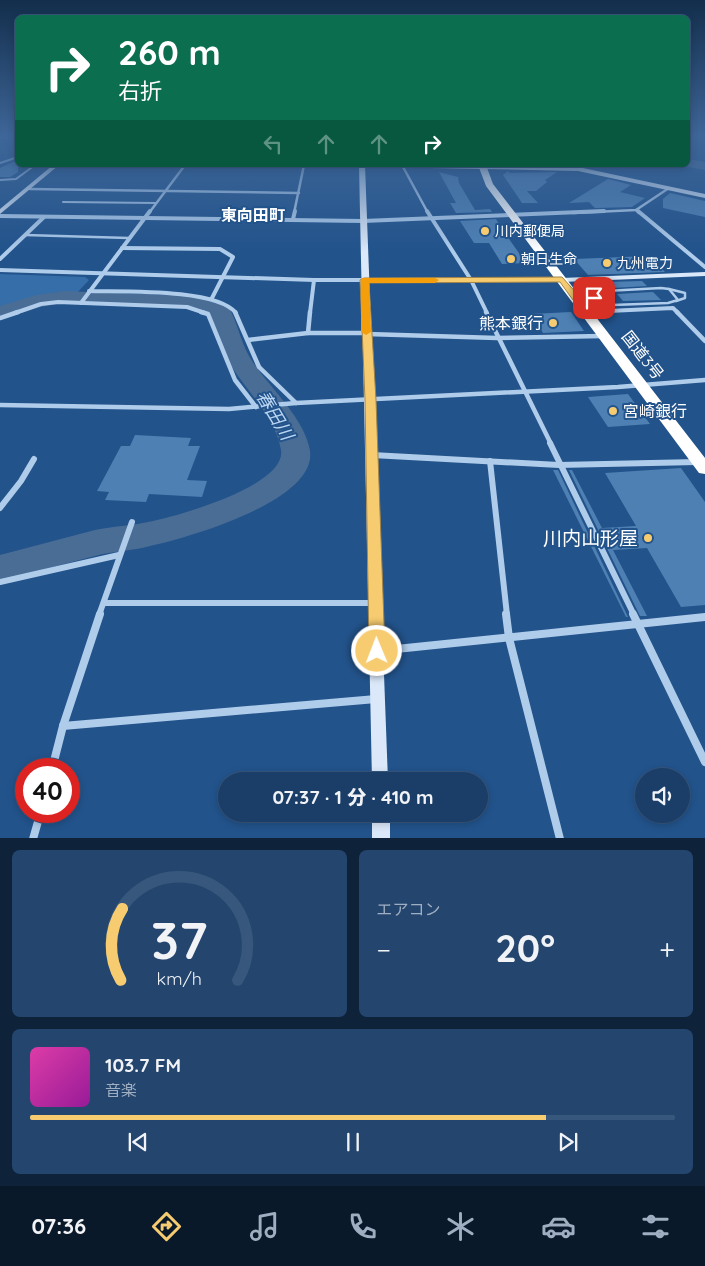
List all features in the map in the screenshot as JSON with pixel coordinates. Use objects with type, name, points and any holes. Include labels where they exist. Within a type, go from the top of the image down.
[{"type":"highway","name":"国道3号","points":[[486,174],[489,184],[512,215],[643,384],[702,465]]},
{"type":"street","points":[[0,212],[46,174]]},
{"type":"street","points":[[82,302],[178,174]]},
{"type":"street","points":[[293,219],[302,174]]},
{"type":"street","points":[[362,174],[364,280],[372,455],[380,772]]},
{"type":"street","points":[[407,174],[431,218],[471,280],[497,338],[640,625],[705,762]]},
{"type":"street","points":[[602,174],[705,196]]},
{"type":"street","points":[[0,216],[363,221],[636,210],[669,188]]},
{"type":"street","points":[[30,189],[298,193]]},
{"type":"street","points":[[636,210],[705,266]]},
{"type":"street","points":[[0,259],[44,216]]},
{"type":"street","points":[[122,248],[220,249],[233,256],[212,298]]},
{"type":"street","points":[[0,270],[314,280],[562,280],[705,274]]},
{"type":"street","points":[[308,333],[314,280]]},
{"type":"street","points":[[89,292],[212,298],[228,304],[235,311],[264,374],[296,403]]},
{"type":"street","points":[[0,318],[41,304],[82,302],[188,308],[208,314],[235,380],[258,407]]},
{"type":"street","points":[[586,312],[673,308],[705,341]]},
{"type":"street","points":[[248,340],[308,333],[366,333],[497,338],[604,336]]},
{"type":"street","points":[[0,405],[229,409],[296,403],[524,392],[705,380]]},
{"type":"street","points":[[372,455],[559,465],[702,465]]},
{"type":"street","points":[[0,508],[21,482],[34,459]]},
{"type":"street","points":[[490,461],[509,638],[560,838]]},
{"type":"street","points":[[55,758],[63,726],[120,552],[131,525]]},
{"type":"street","points":[[0,582],[120,552]]},
{"type":"street","points":[[104,603],[376,603]]},
{"type":"street","points":[[377,651],[705,617]]},
{"type":"street","points":[[63,726],[378,699]]},
{"type":"street","points":[[381,822],[381,838]]},
{"type":"street","points":[[34,838],[38,823]]},
{"type":"lane","points":[[0,180],[16,178],[22,174]]},
{"type":"lane","points":[[63,202],[156,203]]},
{"type":"lane","points":[[25,235],[129,238]]},
{"type":"lane","points":[[605,297],[606,291],[669,289],[685,293],[685,298],[676,301],[612,305]]},
{"type":"lane","points":[[669,289],[677,296],[676,301]]},
{"type":"lane","points":[[576,298],[605,297]]},
{"type":"lane","points":[[605,297],[617,310]]},
{"type":"shaded area","points":[[0,274],[85,277],[89,280],[76,294],[56,294],[37,297],[0,308]]},
{"type":"building","points":[[0,174],[15,174],[10,177],[0,177]]},
{"type":"building","points":[[440,174],[458,177],[459,183],[475,210],[490,209],[492,212],[456,213],[450,203],[456,203]]},
{"type":"building","points":[[554,174],[545,180],[547,182],[536,191],[527,191],[538,203],[522,203],[503,175]]},
{"type":"building","points":[[608,179],[631,185],[620,192],[645,198],[632,207],[595,208],[589,202],[569,203]]},
{"type":"building","points":[[670,193],[705,201],[705,217],[663,208],[663,199]]},
{"type":"building","name":"川内郵便局","points":[[496,219],[526,263],[502,264],[489,243],[474,243],[460,221]]},
{"type":"building","points":[[649,256],[665,272],[588,275],[574,259]]},
{"type":"building","points":[[642,281],[647,286],[612,288],[607,282]]},
{"type":"building","points":[[653,292],[661,300],[623,301],[617,294]]},
{"type":"building","name":"熊本銀行","points":[[571,312],[584,331],[543,333],[532,314]]},
{"type":"building","name":"宮崎銀行","points":[[628,394],[650,424],[608,427],[588,397]]},
{"type":"building","points":[[135,435],[191,438],[188,446],[200,446],[187,480],[207,481],[202,497],[149,494],[146,502],[105,500],[109,492],[97,491],[121,446],[130,446]]},
{"type":"building","name":"川内山形屋","points":[[681,468],[705,502],[705,605],[681,607],[647,548],[613,550],[647,616],[640,616],[569,470],[572,470],[602,528],[636,526],[605,473]]},
{"type":"building","points":[[553,470],[558,470],[628,617],[626,617]]},
{"type":"waterway","name":"春田川","points":[[0,313],[37,301],[64,297],[199,302],[219,309],[238,358],[279,415],[296,452],[293,466],[281,480],[262,493],[214,515],[148,535],[95,543],[0,569]]},
{"type":"slow traffic","points":[[366,332],[364,280],[435,280]]},
{"type":"place","name":"川内郵便局","points":[[485,231]]},
{"type":"place","name":"朝日生命","points":[[511,259]]},
{"type":"place","name":"九州電力","points":[[607,263]]},
{"type":"place","name":"熊本銀行","points":[[553,323]]},
{"type":"place","name":"宮崎銀行","points":[[613,411]]},
{"type":"place","name":"川内山形屋","points":[[648,538]]},
{"type":"district","name":"東向田町","points":[[253,215]]},
{"type":"route","points":[[377,651],[370,400],[364,280],[562,280],[576,298],[594,298]]}]
